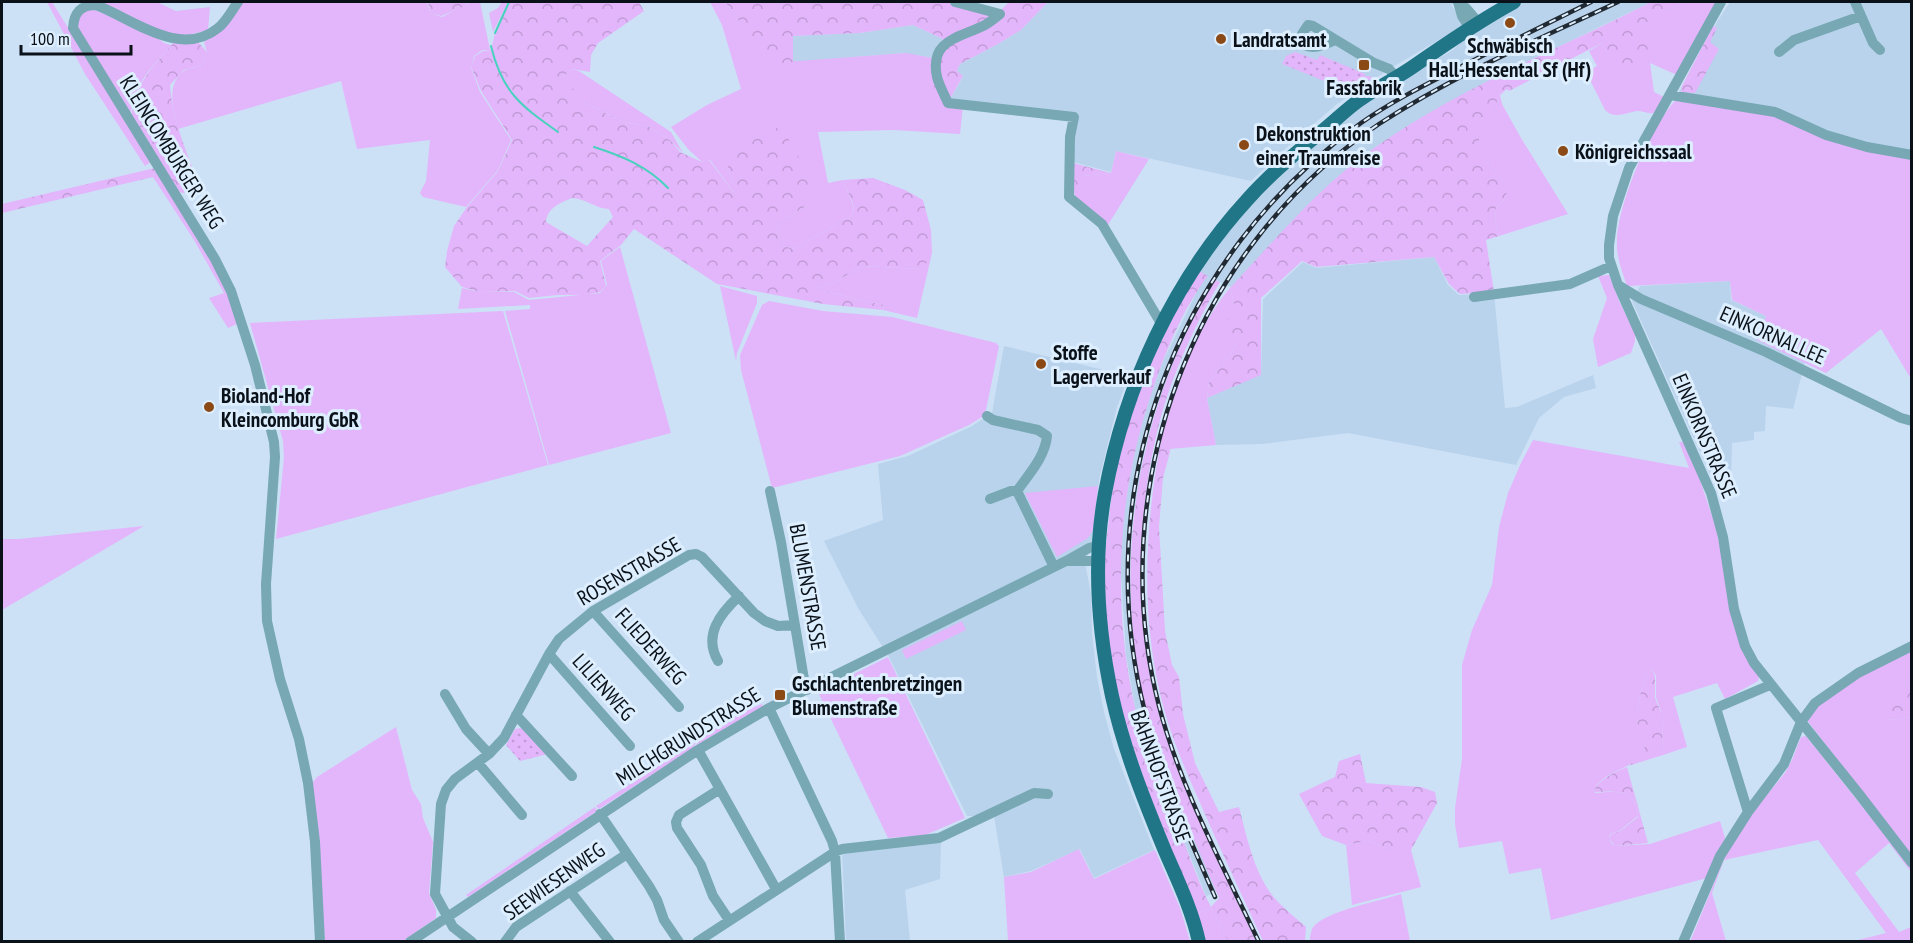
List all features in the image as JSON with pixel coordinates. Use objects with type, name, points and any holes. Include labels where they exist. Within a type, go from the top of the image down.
[{"type":"main road","name":"BAHNHOFSTRASSE","points":[[1199,942],[1192,916],[1124,747],[1101,626],[1099,561],[1105,494],[1118,439],[1140,373],[1173,302],[1208,249],[1245,202],[1290,157],[1359,101],[1470,27],[1514,2]]},
{"type":"street","name":"KLEINCOMBURGER WEG","points":[[238,2],[219,27],[201,38],[184,41],[155,33],[96,5],[87,5],[80,9],[73,28],[215,259],[231,291],[255,364],[274,442],[266,584],[267,621],[280,679],[299,739],[308,783],[315,842],[321,942]]},
{"type":"street","points":[[955,2],[1000,14],[986,25],[948,40],[940,49],[936,63],[938,78],[948,103],[1074,117],[1070,137],[1070,197],[1102,224],[1162,325]]},
{"type":"street","points":[[1458,2],[1466,8],[1470,27]]},
{"type":"street","name":"EINKORNSTRASSE","points":[[1721,2],[1629,168],[1613,216],[1609,245],[1611,266],[1711,493],[1723,537],[1734,609],[1740,632],[1754,663],[1911,863]]},
{"type":"street","points":[[1855,2],[1874,43],[1880,50]]},
{"type":"street","points":[[1779,52],[1794,40],[1862,16]]},
{"type":"street","points":[[1336,40],[1374,63],[1391,80]]},
{"type":"street","points":[[1670,95],[1775,112],[1826,135],[1867,147],[1911,155]]},
{"type":"street","points":[[1473,297],[1569,284],[1611,266]]},
{"type":"street","name":"EINKORNALLEE","points":[[1618,285],[1641,299],[1766,352],[1911,421]]},
{"type":"street","points":[[987,416],[993,420],[1038,430],[1047,436],[1046,445],[1038,461],[1017,491]]},
{"type":"street","name":"BLUMENSTRASSE","points":[[770,491],[807,690]]},
{"type":"street","points":[[990,499],[1017,491]]},
{"type":"street","points":[[1017,491],[1054,567]]},
{"type":"street","name":"MILCHGRUNDSTRASSE","points":[[410,942],[698,750],[769,708],[1089,548],[1100,545]]},
{"type":"street","name":"ROSENSTRASSE","points":[[446,916],[435,894],[441,804],[446,790],[455,779],[489,754],[504,738],[559,639],[593,610],[689,555],[696,554],[765,621],[778,626],[795,625]]},
{"type":"street","name":"MILCHGRUNDSTRASSE","points":[[1067,561],[1099,561]]},
{"type":"street","points":[[718,661],[712,640],[715,626],[722,612],[739,596]]},
{"type":"street","name":"FLIEDERWEG","points":[[593,610],[679,707]]},
{"type":"street","points":[[1683,942],[1720,856],[1748,812],[1784,765],[1801,722],[1815,703],[1858,673],[1911,646]]},
{"type":"street","name":"LILIENWEG","points":[[549,654],[630,746]]},
{"type":"street","points":[[1748,812],[1716,708],[1770,685]]},
{"type":"street","points":[[445,694],[466,729],[489,754]]},
{"type":"street","points":[[769,708],[832,841],[835,852],[840,942]]},
{"type":"street","points":[[516,715],[572,776]]},
{"type":"street","points":[[698,750],[776,890]]},
{"type":"street","points":[[478,763],[522,815]]},
{"type":"street","points":[[720,789],[679,815],[675,822],[676,828],[701,865],[713,896],[729,920]]},
{"type":"street","points":[[697,942],[842,849],[939,838],[1034,792],[1048,794]]},
{"type":"street","name":"SEEWIESENWEG","points":[[600,814],[657,900],[664,920],[679,942]]},
{"type":"street","name":"SEEWIESENWEG","points":[[505,942],[516,927],[627,854]]},
{"type":"street","points":[[570,891],[610,942]]},
{"type":"street","points":[[446,916],[453,927],[472,942]]},
{"type":"shaded area","points":[[1048,2],[1456,2],[1451,5],[1466,24],[1391,68],[1337,104],[1251,181],[1116,151],[1111,172],[1073,162],[1074,137],[1079,115],[950,99],[963,77],[957,71],[960,64],[1021,30]]},
{"type":"shaded area","points":[[1521,2],[1651,2],[1498,76],[1440,107],[1369,152],[1336,179],[1304,210],[1231,287],[1215,280],[1157,406],[1145,447],[1132,524],[1130,560],[1135,654],[1146,709],[1158,750],[1217,892],[1206,896],[1148,753],[1136,713],[1126,655],[1120,561],[1122,522],[1136,444],[1148,401],[1163,361],[1199,287],[1207,276],[1197,270],[1243,212],[1287,167],[1345,116],[1398,81],[1453,50],[1474,30]]},
{"type":"shaded area","points":[[1730,2],[1911,2],[1911,154],[1678,94]]},
{"type":"shaded area","points":[[913,25],[943,39],[937,46],[933,58],[905,53],[793,62],[793,36],[860,33]]},
{"type":"shaded area","points":[[1434,257],[1448,285],[1459,295],[1494,293],[1505,408],[1517,407],[1593,375],[1596,388],[1564,397],[1539,418],[1516,465],[1348,433],[1262,444],[1216,445],[1207,398],[1261,374],[1263,299],[1303,262],[1316,268]]},
{"type":"shaded area","points":[[1730,281],[1731,300],[1766,316],[1757,340],[1805,362],[1793,409],[1766,406],[1765,431],[1754,432],[1754,440],[1732,443],[1731,483],[1722,501],[1632,301],[1640,286]]},
{"type":"shaded area","points":[[1004,346],[1129,376],[1117,407],[1099,480],[1092,542],[1085,563],[1091,594],[1092,634],[1097,677],[1104,712],[1114,749],[1154,850],[1094,878],[1080,849],[1031,871],[1004,877],[994,816],[967,816],[889,657],[858,608],[824,541],[883,520],[878,464],[908,456],[972,426],[992,413]]},
{"type":"shaded area","points":[[941,842],[940,879],[905,890],[910,941],[846,941],[842,851]]},
{"type":"green space","points":[[47,2],[52,2],[151,162],[145,166],[85,74]]},
{"type":"green space","points":[[95,2],[157,2],[176,11],[210,7],[208,30],[180,37]]},
{"type":"green space","points":[[242,2],[427,2],[430,13],[442,17],[471,2],[480,2],[490,50],[482,50],[474,56],[471,68],[480,92],[511,140],[498,170],[466,207],[423,197],[420,193],[426,181],[430,140],[357,149],[341,81],[178,129],[172,98],[174,83],[184,71],[202,65],[207,52],[204,42],[222,30]]},
{"type":"green space","points":[[428,2],[469,2],[441,16],[430,13]]},
{"type":"green space","points":[[502,2],[508,2],[493,32],[489,13],[498,8]]},
{"type":"green space","points":[[508,2],[639,2],[644,11],[598,43],[591,55],[590,72],[572,69],[563,77],[585,103],[623,122],[648,126],[671,141],[680,152],[702,162],[709,160],[734,193],[735,185],[727,169],[736,147],[781,126],[810,177],[810,192],[806,206],[779,223],[777,232],[783,246],[794,249],[854,214],[843,180],[873,178],[905,190],[923,200],[931,230],[932,253],[923,269],[861,266],[834,283],[819,287],[822,291],[884,305],[883,310],[823,304],[717,284],[634,229],[621,245],[600,261],[606,286],[600,292],[529,298],[515,291],[480,292],[462,287],[445,267],[454,226],[498,171],[512,140],[481,91],[471,67],[475,56],[483,51],[491,50],[496,29]],"holes":[[[572,198],[609,209],[613,217],[587,246],[546,222],[549,213],[555,207]]]},
{"type":"green space","points":[[710,2],[725,2],[771,63],[906,53],[933,58],[942,93],[963,106],[960,134],[894,130],[818,132],[828,183],[843,180],[854,214],[794,249],[783,246],[777,232],[779,223],[806,206],[727,169],[735,185],[735,194],[710,160],[702,162],[688,149],[671,127],[707,105],[741,89],[722,25]]},
{"type":"green space","points":[[725,2],[954,2],[995,16],[1009,2],[1048,2],[1021,30],[960,64],[957,71],[963,76],[950,99],[942,93],[934,101],[933,58],[943,39],[913,25],[860,33],[793,36],[793,62],[771,64]]},
{"type":"green space","points":[[1651,2],[1683,2],[1636,28],[1650,42],[1651,54],[1619,73],[1602,43],[1509,91],[1507,89],[1500,95],[1469,161],[1486,161],[1509,187],[1504,200],[1496,208],[1495,222],[1499,236],[1486,240],[1494,292],[1460,294],[1449,284],[1434,257],[1316,267],[1302,261],[1261,298],[1261,375],[1207,398],[1209,382],[1237,345],[1223,325],[1235,308],[1230,288],[1332,182],[1370,151],[1437,108]]},
{"type":"green space","points":[[1683,2],[1718,2],[1677,75],[1650,63],[1654,92],[1664,97],[1658,109],[1651,113],[1638,111],[1613,115],[1609,113],[1605,110],[1586,72],[1597,66],[1589,51],[1602,43],[1619,72],[1635,28]]},
{"type":"green space","points":[[87,7],[151,33],[164,43],[171,45],[149,70],[139,87],[130,119],[78,33],[77,19]]},
{"type":"green space","points":[[1713,26],[1717,28],[1710,42],[1719,49],[1695,93],[1681,92],[1682,86]]},
{"type":"green space","points":[[174,42],[198,42],[207,52],[202,65],[184,70],[170,85],[177,125],[201,188],[183,193],[177,191],[131,119],[136,95],[145,77]]},
{"type":"green space","points":[[1295,52],[1317,60],[1320,55],[1365,74],[1365,76],[1374,77],[1352,92],[1282,64],[1286,56]]},
{"type":"green space","points":[[572,69],[579,71],[671,132],[683,153],[671,141],[648,126],[623,122],[585,103],[562,78]]},
{"type":"green space","points":[[1500,95],[1502,104],[1521,138],[1568,214],[1499,236],[1495,222],[1496,208],[1504,200],[1508,186],[1486,161],[1468,161]]},
{"type":"green space","points":[[1675,101],[1760,111],[1815,132],[1911,155],[1911,379],[1881,329],[1826,373],[1757,340],[1766,316],[1732,300],[1730,281],[1627,286],[1617,247],[1623,207],[1646,147],[1665,113]]},
{"type":"green space","points":[[1116,151],[1149,159],[1106,228],[1076,198],[1073,190],[1083,176],[1111,173]]},
{"type":"green space","points":[[1073,163],[1111,173],[1083,176],[1083,188],[1073,190]]},
{"type":"green space","points":[[155,168],[223,281],[237,324],[228,328],[209,298],[224,293],[194,240],[153,177]]},
{"type":"green space","points":[[155,168],[153,177],[2,213],[2,204]]},
{"type":"green space","points":[[620,247],[671,433],[549,465],[505,311],[530,309],[530,305],[458,309],[462,288],[480,292],[514,292],[529,300],[600,293],[607,285],[601,261]]},
{"type":"green space","points":[[932,253],[917,318],[883,310],[884,305],[822,291],[819,287],[834,283],[861,266],[922,269]]},
{"type":"green space","points":[[1197,270],[1208,276],[1184,314],[1164,358],[1132,466],[1125,507],[1122,548],[1123,630],[1128,671],[1145,743],[1161,788],[1211,907],[1219,898],[1163,761],[1145,707],[1136,660],[1131,612],[1131,564],[1134,516],[1141,468],[1153,422],[1168,376],[1187,331],[1215,280],[1220,282],[1182,357],[1167,397],[1156,437],[1149,470],[1142,538],[1142,606],[1150,674],[1166,737],[1189,797],[1256,941],[1228,941],[1211,908],[1196,914],[1148,803],[1116,695],[1105,621],[1105,553],[1118,456],[1130,414],[1153,353]]},
{"type":"green space","points":[[1609,275],[1635,333],[1635,341],[1631,353],[1598,367],[1593,339],[1607,298],[1598,276]]},
{"type":"green space","points":[[720,286],[757,296],[757,303],[736,361]]},
{"type":"green space","points":[[1230,288],[1235,308],[1237,345],[1209,382],[1207,398],[1216,445],[1170,449],[1170,441],[1162,435],[1181,377],[1197,339]]},
{"type":"green space","points":[[769,301],[823,311],[892,317],[996,343],[999,346],[986,410],[982,417],[969,425],[900,456],[772,488],[741,370],[740,355],[762,305]]},
{"type":"green space","points":[[503,311],[548,465],[276,539],[284,457],[283,441],[250,323]]},
{"type":"green space","points":[[1162,435],[1170,441],[1170,452],[1163,478],[1159,527],[1165,631],[1172,665],[1179,677],[1183,714],[1195,763],[1219,812],[1239,807],[1253,857],[1263,881],[1278,902],[1306,927],[1305,941],[1263,941],[1189,777],[1167,719],[1152,649],[1147,577],[1151,506]]},
{"type":"green space","points":[[1533,440],[1689,468],[1679,442],[1683,442],[1696,468],[1715,525],[1730,607],[1760,673],[1758,681],[1725,699],[1717,683],[1673,697],[1687,747],[1663,755],[1662,715],[1656,697],[1656,675],[1651,669],[1647,672],[1637,712],[1644,749],[1631,764],[1604,778],[1594,790],[1595,793],[1618,792],[1629,796],[1636,807],[1638,816],[1619,831],[1610,834],[1610,841],[1615,846],[1650,844],[1720,821],[1725,838],[1707,878],[1551,920],[1541,868],[1509,874],[1502,841],[1459,848],[1455,824],[1462,759],[1462,665],[1472,630],[1492,585],[1499,527],[1508,493]]},
{"type":"green space","points":[[1098,486],[1093,530],[1088,538],[1057,557],[1025,493]]},
{"type":"green space","points":[[144,526],[2,610],[2,539]]},
{"type":"green space","points":[[962,621],[966,630],[906,659],[902,650]]},
{"type":"green space","points":[[1911,651],[1911,677],[1883,708],[1889,720],[1911,717],[1911,855],[1803,715],[1860,676]]},
{"type":"green space","points":[[888,657],[965,818],[925,835],[888,838],[818,692]]},
{"type":"green space","points":[[1651,669],[1655,675],[1655,698],[1662,715],[1663,755],[1628,766],[1642,753],[1644,748],[1638,727],[1637,712],[1647,672]]},
{"type":"green space","points":[[1911,677],[1911,717],[1889,720],[1882,708]]},
{"type":"green space","points":[[762,704],[763,707],[695,746],[717,727]]},
{"type":"green space","points":[[396,727],[412,790],[421,804],[423,818],[433,842],[429,893],[436,910],[436,918],[403,941],[325,941],[312,783],[317,777]]},
{"type":"green space","points":[[521,728],[530,732],[548,754],[520,761],[506,745],[515,729]]},
{"type":"green space","points":[[1806,736],[1911,868],[1911,872],[1889,843],[1855,873],[1899,932],[1911,927],[1911,941],[1854,941],[1886,933],[1818,840],[1724,860],[1712,893],[1726,941],[1690,942],[1724,859],[1748,818],[1785,773],[1801,737]]},
{"type":"green space","points":[[697,741],[692,749],[599,809],[596,806]]},
{"type":"green space","points":[[1360,754],[1366,783],[1421,787],[1435,792],[1437,803],[1411,850],[1394,850],[1368,841],[1346,845],[1322,836],[1299,794],[1335,777],[1339,761]]},
{"type":"green space","points":[[1627,767],[1648,843],[1615,846],[1609,839],[1611,834],[1620,831],[1638,817],[1634,801],[1618,792],[1595,792],[1594,790],[1604,779]]},
{"type":"green space","points":[[595,807],[597,811],[468,897],[466,895]]},
{"type":"green space","points":[[1368,841],[1394,850],[1411,850],[1421,887],[1352,905],[1346,845]]},
{"type":"green space","points":[[1079,849],[1094,879],[1155,850],[1180,908],[1190,941],[1008,941],[1004,877],[1031,872]]},
{"type":"green space","points":[[1401,894],[1410,941],[1310,941],[1313,927],[1323,919],[1344,910]]},
{"type":"green space","points":[[1211,908],[1228,941],[1205,941],[1196,914]]},
{"type":"waterway","points":[[495,33],[509,2]]},
{"type":"waterway","points":[[491,46],[507,87],[533,114],[558,132]]},
{"type":"waterway","points":[[594,147],[634,163],[652,174],[668,188]]},
{"type":"railway","points":[[1215,897],[1176,806],[1159,759],[1145,712],[1130,628],[1129,545],[1139,463],[1162,384],[1196,309],[1241,240],[1296,178],[1361,123],[1387,106],[1591,2]]},
{"type":"railway","points":[[1259,942],[1203,826],[1178,766],[1159,706],[1145,624],[1143,541],[1155,459],[1178,380],[1212,306],[1258,237],[1314,176],[1379,124],[1407,106],[1496,59],[1618,2]]},
{"type":"place","name":"Schwäbisch Hall-Hessental Sf (Hf)","points":[[1510,23]]},
{"type":"place","name":"Landratsamt","points":[[1221,39]]},
{"type":"place","name":"Fassfabrik","points":[[1364,65]]},
{"type":"place","name":"Dekonstruktion einer Traumreise","points":[[1244,145]]},
{"type":"place","name":"Königreichssaal","points":[[1563,151]]},
{"type":"place","name":"Stoffe Lagerverkauf","points":[[1041,364]]},
{"type":"place","name":"Bioland-Hof Kleincomburg GbR","points":[[209,407]]},
{"type":"place","name":"Gschlachtenbretzingen Blumenstraße","points":[[780,695]]}]
